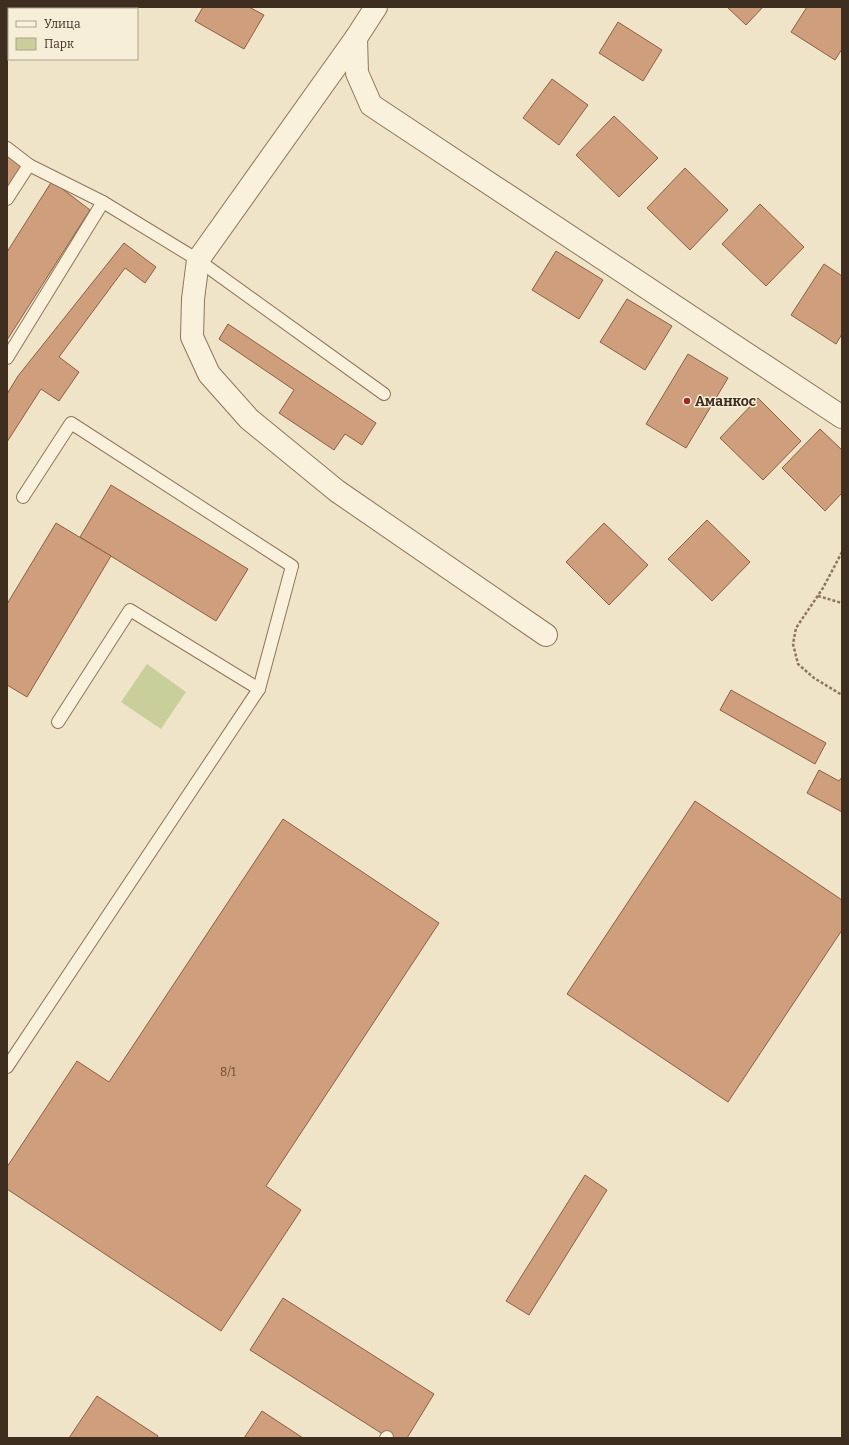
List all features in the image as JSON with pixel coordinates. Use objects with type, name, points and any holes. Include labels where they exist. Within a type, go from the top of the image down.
[{"type":"street","points":[[376,7],[356,38],[198,260],[193,299],[192,337],[209,374],[249,419],[337,491],[546,635]]},
{"type":"street","points":[[356,38],[357,73],[371,105],[842,417]]},
{"type":"lane","points":[[7,148],[29,165],[103,202],[198,260],[384,394]]},
{"type":"lane","points":[[7,199],[29,165]]},
{"type":"lane","points":[[7,358],[103,202]]},
{"type":"lane","points":[[7,1067],[259,689],[292,566],[71,423],[23,497]]},
{"type":"lane","points":[[58,722],[130,610],[259,689]]},
{"type":"path","points":[[842,552],[818,596],[796,628],[793,644],[798,664],[814,678],[842,695]]},
{"type":"path","points":[[818,596],[842,603]]},
{"type":"green space","points":[[147,664],[186,692],[161,729],[121,702]]},
{"type":"building","points":[[203,7],[249,7],[264,15],[244,49],[195,21]]},
{"type":"building","points":[[727,7],[763,7],[746,25]]},
{"type":"building","points":[[807,7],[842,7],[842,49],[835,60],[791,32]]},
{"type":"building","points":[[618,22],[662,50],[643,81],[599,53]]},
{"type":"building","points":[[552,79],[588,105],[559,145],[523,118]]},
{"type":"building","points":[[614,116],[658,158],[619,197],[576,155]]},
{"type":"building","points":[[7,154],[23,164],[7,189]]},
{"type":"building","points":[[685,168],[728,210],[690,250],[647,208]]},
{"type":"building","points":[[52,181],[90,210],[7,340],[7,252]]},
{"type":"building","points":[[760,204],[804,247],[766,286],[722,244]]},
{"type":"building","points":[[124,243],[156,267],[145,283],[125,268],[59,357],[79,372],[59,401],[41,389],[7,442],[7,394],[18,376]]},
{"type":"building","points":[[556,251],[603,280],[579,319],[532,290]]},
{"type":"building","points":[[824,264],[842,276],[842,334],[836,344],[791,315]]},
{"type":"building","points":[[627,299],[672,326],[645,370],[600,342]]},
{"type":"building","points":[[228,324],[376,423],[362,445],[345,434],[334,450],[279,413],[294,390],[219,339]]},
{"type":"building","name":"Аманкос","points":[[688,354],[728,378],[686,448],[646,424]]},
{"type":"building","points":[[758,398],[801,441],[763,480],[720,438]]},
{"type":"building","points":[[820,429],[842,450],[842,493],[825,511],[782,468]]},
{"type":"building","points":[[111,485],[248,569],[216,621],[80,537]]},
{"type":"building","points":[[707,520],[750,562],[712,601],[668,559]]},
{"type":"building","points":[[56,523],[111,556],[27,697],[7,685],[7,604]]},
{"type":"building","points":[[604,523],[648,565],[609,605],[566,562]]},
{"type":"building","points":[[731,690],[826,743],[815,764],[720,710]]},
{"type":"building","points":[[819,770],[839,781],[842,777],[842,812],[807,793]]},
{"type":"building","points":[[695,801],[842,900],[842,930],[728,1102],[567,994]]},
{"type":"building","points":[[283,819],[439,923],[266,1186],[301,1210],[221,1331],[7,1189],[7,1167],[77,1061],[109,1082]]},
{"type":"building","points":[[585,1175],[607,1190],[529,1315],[506,1301]]},
{"type":"building","points":[[283,1298],[434,1394],[407,1438],[389,1438],[250,1350]]},
{"type":"building","points":[[97,1396],[158,1436],[157,1438],[69,1438]]},
{"type":"building","points":[[262,1411],[303,1438],[244,1438]]},
{"type":"place","name":"Аманкос","points":[[687,401]]}]
